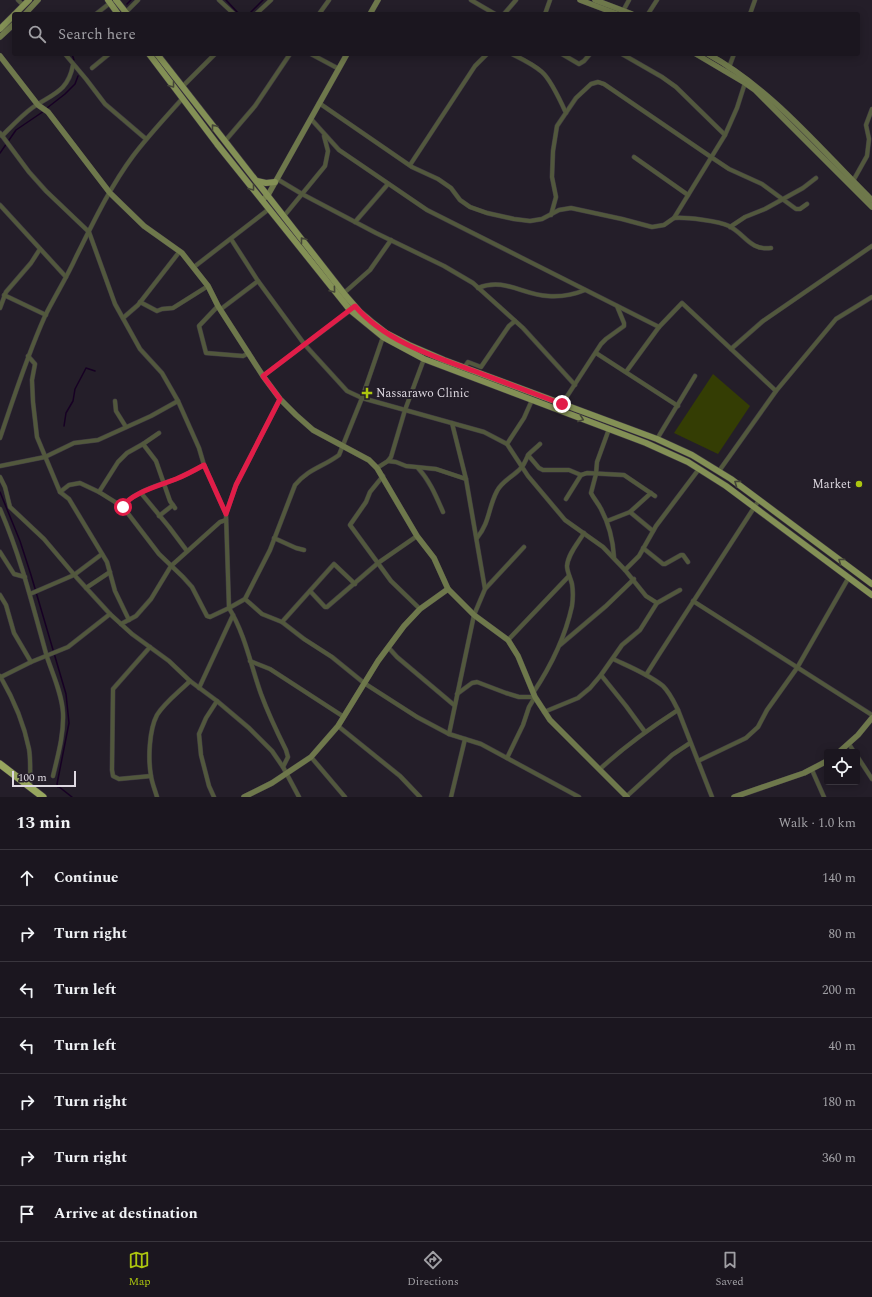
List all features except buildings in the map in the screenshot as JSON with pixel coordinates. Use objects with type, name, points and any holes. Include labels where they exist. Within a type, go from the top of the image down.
[{"type":"highway","points":[[0,764],[43,797]]},
{"type":"main road","points":[[16,12],[29,0]]},
{"type":"main road","points":[[30,12],[38,0]]},
{"type":"main road","points":[[371,12],[378,0]]},
{"type":"main road","points":[[580,0],[612,12]]},
{"type":"main road","points":[[595,0],[628,12]]},
{"type":"main road","points":[[112,1],[124,12]]},
{"type":"main road","points":[[112,1],[117,12]]},
{"type":"main road","points":[[0,29],[12,16]]},
{"type":"main road","points":[[0,37],[12,26]]},
{"type":"main road","points":[[0,56],[39,106],[48,112],[110,193],[144,226],[180,251],[194,267],[208,286],[220,308],[263,376],[280,399],[313,430],[369,460],[377,468],[417,536],[434,558],[448,589],[474,615],[508,640],[518,656],[534,695],[544,712],[627,797]]},
{"type":"main road","points":[[150,56],[182,99],[269,209],[353,308],[382,337],[424,359],[669,452],[715,478],[872,595]]},
{"type":"main road","points":[[159,56],[344,293],[353,308],[373,323],[398,339],[427,353],[657,439],[692,455],[720,471],[872,584]]},
{"type":"main road","points":[[262,200],[268,195],[346,56]]},
{"type":"main road","points":[[700,56],[746,78],[769,97],[872,200]]},
{"type":"main road","points":[[711,56],[766,100],[872,207]]},
{"type":"main road","points":[[256,181],[266,184],[276,180]]},
{"type":"main road","points":[[812,549],[816,542]]},
{"type":"main road","points":[[244,797],[251,795],[287,774],[311,757],[328,739],[344,718],[364,683],[404,626],[420,609],[448,589]]},
{"type":"main road","points":[[843,749],[867,726],[872,718]]},
{"type":"main road","points":[[734,797],[812,770],[824,764]]},
{"type":"street","points":[[18,0],[23,6]]},
{"type":"street","points":[[128,12],[138,0]]},
{"type":"street","points":[[219,0],[232,12]]},
{"type":"street","points":[[258,12],[271,0]]},
{"type":"street","points":[[320,12],[329,0]]},
{"type":"street","points":[[471,0],[491,12]]},
{"type":"street","points":[[506,12],[516,0]]},
{"type":"street","points":[[546,12],[550,0]]},
{"type":"street","points":[[623,10],[629,0]]},
{"type":"street","points":[[649,12],[657,0]]},
{"type":"street","points":[[751,12],[755,0]]},
{"type":"street","points":[[98,12],[112,1]]},
{"type":"street","points":[[66,56],[105,104],[146,139]]},
{"type":"street","points":[[92,68],[107,56]]},
{"type":"street","points":[[182,87],[213,56]]},
{"type":"street","points":[[225,141],[256,106],[289,56]]},
{"type":"street","points":[[315,56],[339,68]]},
{"type":"street","points":[[410,165],[475,66],[485,56]]},
{"type":"street","points":[[516,56],[528,62],[543,73],[566,113]]},
{"type":"street","points":[[565,56],[579,64],[588,56]]},
{"type":"street","points":[[625,56],[662,77],[676,87],[725,135]]},
{"type":"street","points":[[728,69],[733,56]]},
{"type":"street","points":[[73,65],[71,76],[67,83],[52,97],[39,106],[30,109],[2,136],[29,172],[46,191],[89,232],[115,304],[140,349],[162,373],[178,401],[226,514]]},
{"type":"street","points":[[551,215],[556,197],[552,177],[553,150],[557,126],[576,98],[591,84],[598,82],[604,84],[729,169],[762,184],[796,209],[800,209],[807,204]]},
{"type":"street","points":[[320,103],[410,165],[438,179],[451,188],[460,200],[470,207],[487,213],[530,221],[542,219],[560,210],[571,208],[622,219],[652,228],[664,225],[674,218],[725,135],[737,108],[745,83]]},
{"type":"street","points":[[0,438],[28,356],[46,315],[89,232],[123,170],[146,139],[182,99]]},
{"type":"street","points":[[853,181],[867,156],[869,139],[866,125],[872,109]]},
{"type":"street","points":[[311,119],[339,150],[427,210],[659,327]]},
{"type":"street","points":[[284,216],[325,166],[328,151],[324,134]]},
{"type":"street","points":[[634,157],[688,195]]},
{"type":"street","points":[[730,227],[745,217],[765,209],[810,184],[816,178]]},
{"type":"street","points":[[276,180],[465,278],[523,328],[575,385]]},
{"type":"street","points":[[355,222],[388,184]]},
{"type":"street","points":[[0,205],[66,277]]},
{"type":"street","points":[[194,267],[269,209]]},
{"type":"street","points":[[674,218],[685,217],[730,227],[754,246],[765,249],[771,248]]},
{"type":"street","points":[[231,239],[258,281],[305,345],[347,391],[362,398],[484,432],[507,444],[528,476],[565,520],[603,547],[634,579],[646,596],[657,603]]},
{"type":"street","points":[[344,293],[370,270],[391,240]]},
{"type":"street","points":[[731,349],[763,321],[872,246]]},
{"type":"street","points":[[0,308],[4,296],[9,288],[31,263],[40,249]]},
{"type":"street","points":[[123,318],[140,302],[180,251]]},
{"type":"street","points":[[249,353],[243,356],[206,353],[199,326],[220,308],[258,281]]},
{"type":"street","points":[[478,288],[488,284],[500,285],[548,296],[575,294],[585,290]]},
{"type":"street","points":[[140,302],[157,311],[173,308],[208,286]]},
{"type":"street","points":[[4,296],[46,315]]},
{"type":"street","points":[[720,471],[776,391],[836,319],[872,297]]},
{"type":"street","points":[[626,372],[659,327],[682,303],[776,391]]},
{"type":"street","points":[[562,404],[606,339],[624,326],[617,306]]},
{"type":"street","points":[[263,376],[353,308]]},
{"type":"street","points":[[464,368],[468,362],[481,367],[509,326],[515,321]]},
{"type":"street","points":[[60,492],[69,485],[80,483],[100,492],[123,507],[159,554],[192,587],[208,617],[229,608],[246,599],[270,550],[295,485],[301,477],[332,461],[339,455],[362,398],[382,337]]},
{"type":"street","points":[[596,353],[678,406]]},
{"type":"street","points":[[28,356],[35,364],[32,380],[35,428],[38,437],[60,492],[69,499],[102,554],[110,572],[115,591],[129,620]]},
{"type":"street","points":[[377,468],[388,461],[391,457],[405,410],[424,359]]},
{"type":"street","points":[[657,439],[696,376]]},
{"type":"street","points":[[280,399],[236,485],[226,514],[226,520],[229,608],[250,661],[261,695],[286,750],[288,757],[283,767]]},
{"type":"street","points":[[115,400],[116,411],[126,427]]},
{"type":"street","points":[[507,444],[524,418],[532,400]]},
{"type":"street","points":[[0,466],[46,457],[74,443],[98,440],[151,416],[178,401]]},
{"type":"street","points":[[452,423],[466,479],[485,589]]},
{"type":"street","points":[[609,430],[599,456],[591,493],[600,508],[611,534],[614,558]]},
{"type":"street","points":[[100,492],[118,462],[127,453],[159,433]]},
{"type":"street","points":[[143,444],[156,461],[163,483],[174,507],[159,516]]},
{"type":"street","points":[[477,538],[484,530],[492,501],[500,486],[522,467],[528,455],[540,444]]},
{"type":"street","points":[[528,455],[539,468],[543,470],[569,470],[580,475],[587,473],[624,475],[653,495],[630,512],[606,522]]},
{"type":"street","points":[[388,461],[418,468],[436,469],[466,479]]},
{"type":"street","points":[[123,507],[126,503],[141,493],[204,465]]},
{"type":"street","points":[[418,468],[427,478],[443,512]]},
{"type":"street","points":[[625,570],[639,556],[653,531],[699,469]]},
{"type":"street","points":[[566,499],[580,475]]},
{"type":"street","points":[[383,476],[370,492],[366,502],[350,524],[391,581],[420,609]]},
{"type":"street","points":[[0,477],[5,486],[10,507],[44,539],[74,575],[110,614],[132,634],[169,661],[190,681],[249,728],[272,751],[283,767],[299,797]]},
{"type":"street","points":[[141,493],[187,551]]},
{"type":"street","points":[[646,675],[759,500]]},
{"type":"street","points":[[0,509],[11,534],[25,577],[32,593],[62,702],[63,730],[53,776]]},
{"type":"street","points":[[630,512],[653,531]]},
{"type":"street","points":[[121,624],[136,616],[145,606],[171,566],[220,522],[226,520]]},
{"type":"street","points":[[507,758],[523,725],[534,695],[560,646],[572,604],[572,586],[567,567],[571,554],[584,533]]},
{"type":"street","points":[[310,591],[325,607],[327,607],[378,563],[417,536]]},
{"type":"street","points":[[274,538],[304,550]]},
{"type":"street","points":[[449,734],[474,615],[485,589],[524,547]]},
{"type":"street","points":[[643,548],[663,564],[666,564],[681,555],[688,562]]},
{"type":"street","points":[[0,552],[14,574],[25,577]]},
{"type":"street","points":[[32,593],[74,575],[102,554]]},
{"type":"street","points":[[282,622],[334,564],[355,584]]},
{"type":"street","points":[[86,588],[110,572]]},
{"type":"street","points":[[508,640],[570,576]]},
{"type":"street","points":[[698,761],[746,738],[758,727],[767,710],[798,668],[849,577]]},
{"type":"street","points":[[560,646],[606,606],[634,579]]},
{"type":"street","points":[[544,712],[578,698],[590,688],[622,645],[640,630],[657,603],[680,590]]},
{"type":"street","points":[[0,595],[6,605],[14,633],[31,662]]},
{"type":"street","points":[[246,599],[262,614],[282,622],[304,639],[332,657],[364,683],[417,718],[449,734],[481,744],[579,797]]},
{"type":"street","points":[[693,601],[872,715]]},
{"type":"street","points":[[30,787],[29,751],[25,736],[11,694],[0,676],[68,647],[110,614]]},
{"type":"street","points":[[199,688],[233,615]]},
{"type":"street","points":[[150,646],[113,689],[112,770],[113,776],[119,779],[151,776]]},
{"type":"street","points":[[388,647],[397,657],[454,705]]},
{"type":"street","points":[[612,659],[646,675],[663,687],[671,697],[678,710],[712,797]]},
{"type":"street","points":[[250,661],[270,669],[344,718]]},
{"type":"street","points":[[601,675],[645,732]]},
{"type":"street","points":[[157,797],[151,776],[150,745],[153,725],[164,706],[190,681]]},
{"type":"street","points":[[456,695],[472,683],[477,682],[519,697],[534,695]]},
{"type":"street","points":[[214,797],[209,786],[201,756],[199,734],[206,718],[217,701]]},
{"type":"street","points":[[600,769],[619,751],[678,710]]},
{"type":"street","points":[[338,726],[400,776],[420,797]]},
{"type":"street","points":[[451,797],[465,739]]},
{"type":"street","points":[[627,797],[672,755],[690,743]]},
{"type":"street","points":[[849,744],[852,749]]},
{"type":"street","points":[[311,757],[345,797]]},
{"type":"street","points":[[860,761],[872,779]]},
{"type":"street","points":[[812,770],[824,797]]},
{"type":"green space","points":[[713,374],[750,406],[718,454],[674,433]]},
{"type":"waterway","points":[[127,4],[131,0]]},
{"type":"waterway","points":[[226,0],[237,12]]},
{"type":"waterway","points":[[251,12],[263,0]]},
{"type":"waterway","points":[[73,56],[74,60]]},
{"type":"waterway","points":[[47,108],[75,84],[78,76]]},
{"type":"waterway","points":[[0,153],[16,130],[44,111]]},
{"type":"waterway","points":[[64,426],[66,413],[73,401],[75,389],[86,368],[95,371]]},
{"type":"waterway","points":[[0,492],[20,541],[66,694],[69,723],[57,784],[58,787]]},
{"type":"waterway","points":[[58,786],[72,797]]},
{"type":"place","name":"Nassarawo Clinic","points":[[367,393]]},
{"type":"place","name":"Market","points":[[859,484]]},
{"type":"route","points":[[123,507],[126,503],[152,488],[176,479],[204,465],[226,514],[236,485],[280,399],[263,376],[355,306],[360,312],[386,333],[409,345],[444,360],[562,404]]}]
